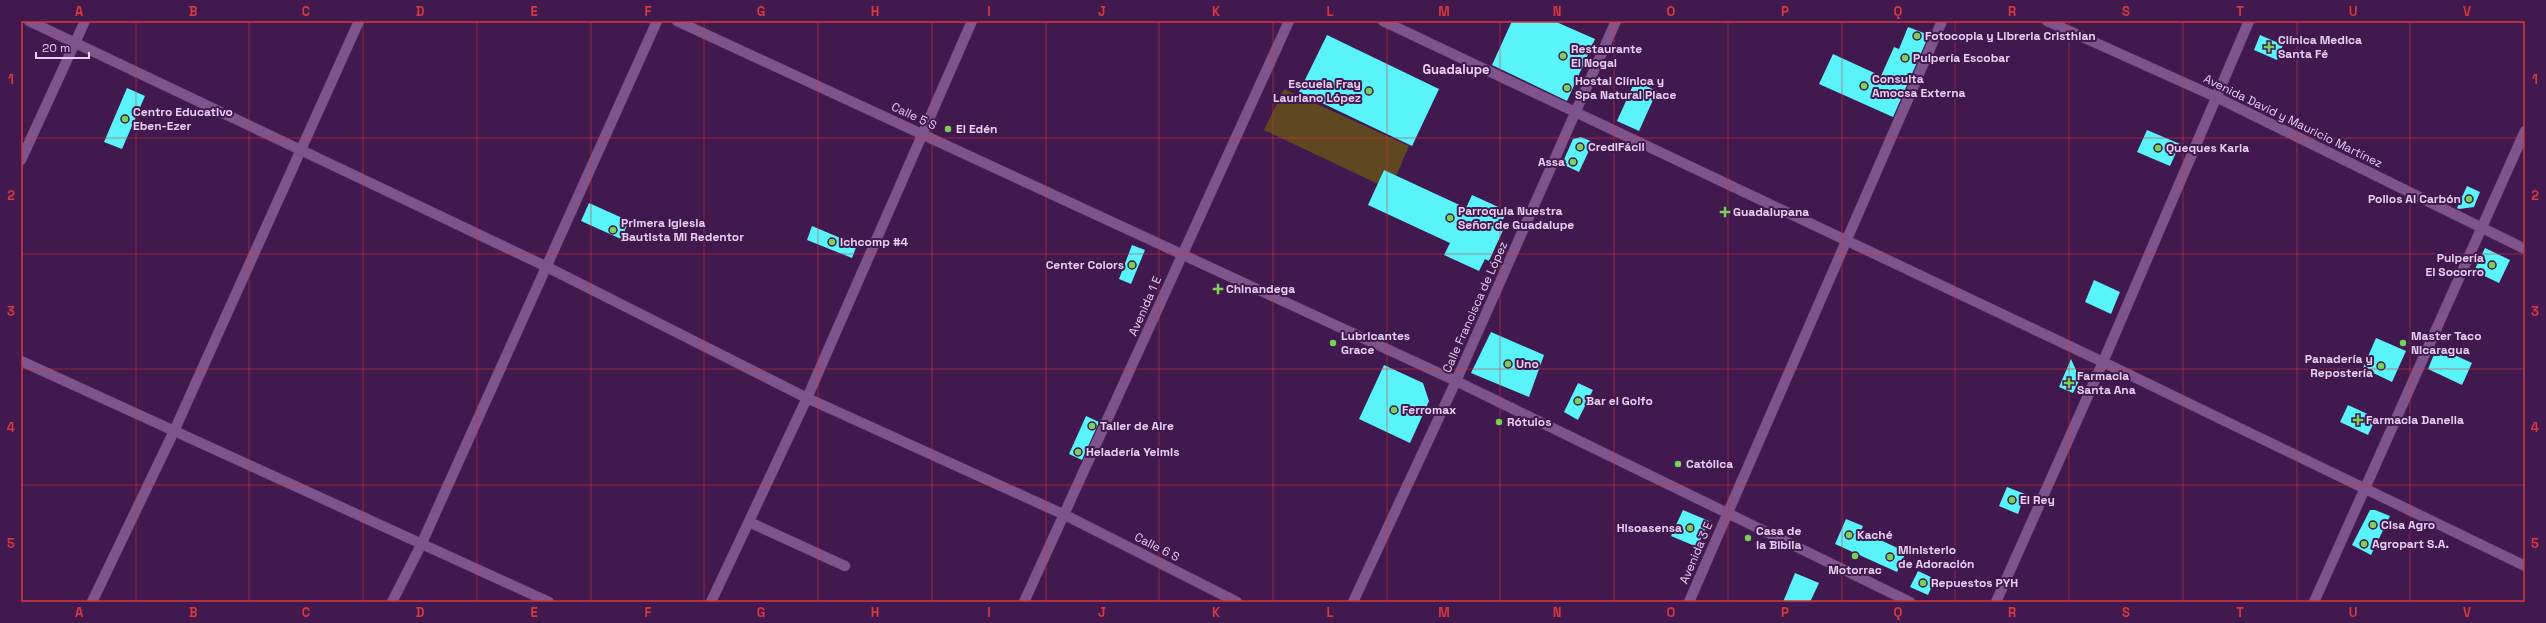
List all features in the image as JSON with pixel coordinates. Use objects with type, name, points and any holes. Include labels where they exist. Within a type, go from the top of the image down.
[{"type":"street","name":"Calle 6 S","points":[[29,21],[301,148],[545,266],[807,398],[1065,516],[1237,602]]},
{"type":"street","points":[[21,160],[84,21]]},
{"type":"street","points":[[92,602],[175,429],[359,21]]},
{"type":"street","points":[[392,602],[420,545],[657,21]]},
{"type":"street","name":"Calle 5 S","points":[[678,21],[1183,254],[1456,382],[1910,602]]},
{"type":"street","points":[[711,602],[807,398],[921,133],[972,21]]},
{"type":"street","name":"Avenida 1 E","points":[[1024,602],[1065,516],[1289,21]]},
{"type":"street","points":[[1383,21],[2103,362],[2525,566]]},
{"type":"street","name":"Calle Francisca de López","points":[[1353,602],[1456,382],[1577,112],[1616,21]]},
{"type":"street","name":"Avenida 3 E","points":[[1689,602],[1942,21]]},
{"type":"street","name":"Avenida David y Mauricio Martínez","points":[[2047,21],[2216,97],[2525,249]]},
{"type":"street","points":[[1996,602],[2103,362],[2249,21]]},
{"type":"street","points":[[2314,602],[2525,131]]},
{"type":"street","points":[[21,361],[175,429],[420,545],[549,602]]},
{"type":"street","points":[[748,522],[845,566]]},
{"type":"shaded area","points":[[1284,89],[1409,146],[1396,176],[1384,170],[1378,184],[1264,130]]},
{"type":"building","points":[[1512,21],[1554,21],[1595,39],[1567,101],[1492,65]]},
{"type":"building","name":"Consulta Amocsa Externa","points":[[1908,27],[1929,35],[1893,117],[1819,84],[1833,54],[1881,76],[1894,47],[1899,49]]},
{"type":"building","name":"Escuela Fray Lauriano López","points":[[1327,35],[1439,89],[1412,146],[1299,92]]},
{"type":"building","name":"Clínica Medica Santa Fé","points":[[2260,35],[2283,45],[2277,60],[2254,50]]},
{"type":"building","points":[[1635,81],[1657,91],[1639,131],[1617,121]]},
{"type":"building","name":"Centro Educativo Eben-Ezer","points":[[127,88],[145,96],[122,149],[104,142]]},
{"type":"building","name":"Queques Karla","points":[[2147,130],[2180,144],[2170,166],[2137,152]]},
{"type":"building","points":[[1581,137],[1593,142],[1579,172],[1562,164],[1573,139]]},
{"type":"building","name":"Parroquia Nuestra Señor de Guadalupe","points":[[1384,170],[1466,208],[1472,195],[1507,211],[1501,224],[1505,226],[1489,261],[1485,259],[1479,271],[1444,255],[1450,243],[1368,205]]},
{"type":"building","name":"Pollos Al Carbón","points":[[2467,186],[2480,192],[2474,207],[2459,209],[2457,208]]},
{"type":"building","name":"Primera Iglesia Bautista Mi Redentor","points":[[589,203],[629,221],[621,239],[581,221]]},
{"type":"building","name":"Ichcomp #4","points":[[812,226],[857,245],[852,258],[807,240]]},
{"type":"building","name":"Center Colors","points":[[1132,245],[1145,250],[1131,284],[1119,279]]},
{"type":"building","name":"Pulpería El Socorro","points":[[2485,248],[2510,260],[2499,283],[2474,271]]},
{"type":"building","points":[[2094,280],[2120,292],[2111,314],[2085,302]]},
{"type":"building","name":"Uno","points":[[1491,332],[1544,355],[1529,397],[1471,373]]},
{"type":"building","points":[[2376,338],[2406,351],[2392,382],[2363,368]]},
{"type":"building","points":[[2437,347],[2472,363],[2462,385],[2428,369]]},
{"type":"building","name":"Farmacia Santa Ana","points":[[2071,359],[2080,379],[2073,393],[2059,387]]},
{"type":"building","name":"Ferromax","points":[[1384,365],[1423,383],[1429,401],[1410,443],[1359,419]]},
{"type":"building","name":"Bar el Golfo","points":[[1578,383],[1593,390],[1578,420],[1564,412]]},
{"type":"building","name":"Farmacia Danelia","points":[[2348,405],[2376,418],[2368,435],[2340,422]]},
{"type":"building","points":[[1086,416],[1099,422],[1082,460],[1069,454]]},
{"type":"building","name":"El Rey","points":[[2007,487],[2025,494],[2018,514],[1999,506]]},
{"type":"building","name":"Hisoasensa","points":[[1683,510],[1709,521],[1697,547],[1671,536]]},
{"type":"building","name":"Cisa Agro","points":[[2370,510],[2375,510],[2390,516],[2371,555],[2352,545]]},
{"type":"building","points":[[1846,519],[1863,526],[1861,531],[1906,552],[1897,572],[1835,544]]},
{"type":"building","name":"Repuestos PYH","points":[[1918,571],[1935,579],[1928,595],[1910,587]]},
{"type":"building","points":[[1795,573],[1819,583],[1810,602],[1783,602]]},
{"type":"place","name":"Fotocopia y Libreria Cristhian","points":[[1917,36]]},
{"type":"place","name":"Clínica Medica Santa Fé","points":[[2269,47]]},
{"type":"place","name":"Restaurante El Nogal","points":[[1563,56]]},
{"type":"place","name":"Pulpería Escobar","points":[[1905,58]]},
{"type":"place","name":"Consulta Amocsa Externa","points":[[1864,86]]},
{"type":"place","name":"Hostal Clínica y Spa Natural Place","points":[[1567,88]]},
{"type":"place","name":"Escuela Fray Lauriano López","points":[[1369,91]]},
{"type":"place","name":"Centro Educativo Eben-Ezer","points":[[125,119]]},
{"type":"place","name":"El Edén","points":[[948,129]]},
{"type":"place","name":"CrediFácil","points":[[1580,147]]},
{"type":"place","name":"Queques Karla","points":[[2158,148]]},
{"type":"place","name":"Assa","points":[[1573,162]]},
{"type":"place","name":"Pollos Al Carbón","points":[[2469,199]]},
{"type":"place","name":"Guadalupana","points":[[1725,212]]},
{"type":"place","name":"Parroquia Nuestra Señor de Guadalupe","points":[[1450,218]]},
{"type":"place","name":"Primera Iglesia Bautista Mi Redentor","points":[[613,230]]},
{"type":"place","name":"Ichcomp #4","points":[[832,242]]},
{"type":"place","name":"Center Colors","points":[[1132,265]]},
{"type":"place","name":"Pulpería El Socorro","points":[[2492,265]]},
{"type":"place","name":"Chinandega","points":[[1218,289]]},
{"type":"place","name":"Lubricantes Grace","points":[[1333,343]]},
{"type":"place","name":"Master Taco Nicaragua","points":[[2403,343]]},
{"type":"place","name":"Uno","points":[[1508,364]]},
{"type":"place","name":"Panadería y Repostería","points":[[2381,366]]},
{"type":"place","name":"Farmacia Santa Ana","points":[[2069,383]]},
{"type":"place","name":"Bar el Golfo","points":[[1578,401]]},
{"type":"place","name":"Ferromax","points":[[1394,410]]},
{"type":"place","name":"Farmacia Danelia","points":[[2358,420]]},
{"type":"place","name":"Rótulos","points":[[1499,422]]},
{"type":"place","name":"Taller de Aire","points":[[1092,426]]},
{"type":"place","name":"Heladería Yeimis","points":[[1078,452]]},
{"type":"place","name":"Católica","points":[[1678,464]]},
{"type":"place","name":"El Rey","points":[[2012,500]]},
{"type":"place","name":"Cisa Agro","points":[[2373,525]]},
{"type":"place","name":"Hisoasensa","points":[[1690,528]]},
{"type":"place","name":"Kaché","points":[[1849,535]]},
{"type":"place","name":"Casa de la Biblia","points":[[1748,538]]},
{"type":"place","name":"Agropart S.A.","points":[[2364,544]]},
{"type":"place","name":"Motorrac","points":[[1855,556]]},
{"type":"place","name":"Ministerio de Adoración","points":[[1890,557]]},
{"type":"place","name":"Repuestos PYH","points":[[1923,583]]},
{"type":"district","name":"Guadalupe","points":[[1456,69]]}]
